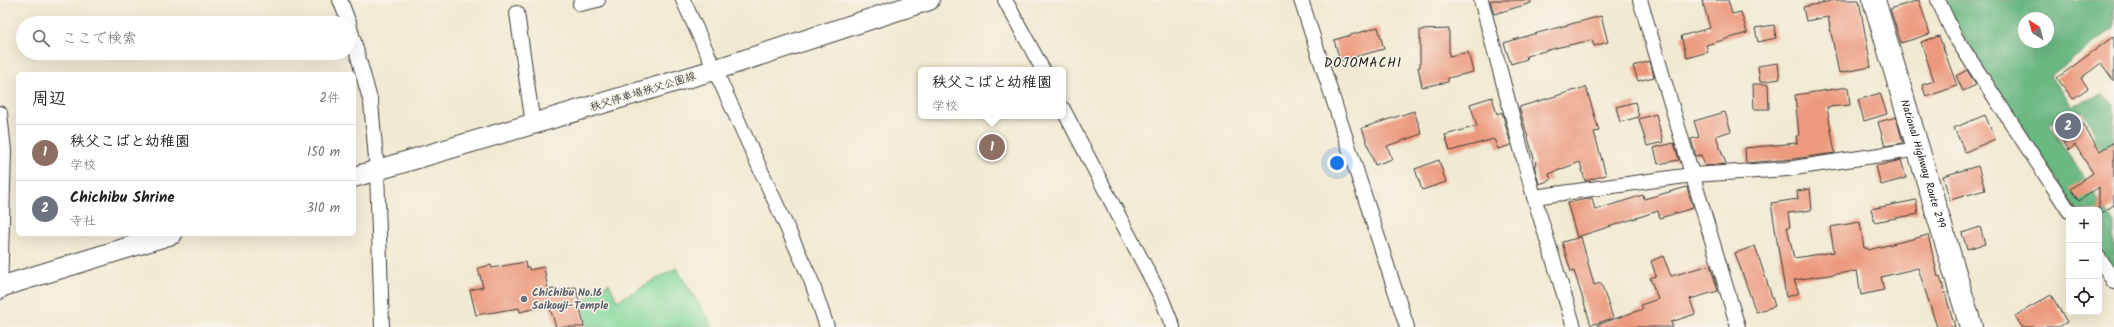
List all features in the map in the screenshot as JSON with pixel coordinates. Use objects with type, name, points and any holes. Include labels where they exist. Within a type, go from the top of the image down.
[{"type":"highway","name":"National Highway Route 299","points":[[1874,0],[1971,327]]},
{"type":"main road","name":"秩父停車場秩父公園線","points":[[356,176],[714,70],[929,0]]},
{"type":"main road","points":[[0,289],[166,236]]},
{"type":"street","points":[[340,0],[346,16]]},
{"type":"street","points":[[580,4],[598,0]]},
{"type":"street","points":[[683,0],[811,280],[827,327]]},
{"type":"street","points":[[1005,0],[1040,67]]},
{"type":"street","points":[[1301,0],[1408,327]]},
{"type":"street","points":[[1481,0],[1534,197],[1574,327]]},
{"type":"street","points":[[1640,0],[1738,327]]},
{"type":"street","points":[[1938,0],[1954,35],[2066,207]]},
{"type":"street","points":[[517,13],[533,125]]},
{"type":"street","points":[[356,48],[371,103],[377,170],[382,327]]},
{"type":"street","points":[[0,113],[4,151],[0,289]]},
{"type":"street","points":[[1066,115],[1161,297],[1173,327]]},
{"type":"street","points":[[1534,197],[1692,175],[1787,168],[1919,149]]},
{"type":"street","points":[[2102,263],[2114,282]]},
{"type":"green space","points":[[1944,0],[2114,0],[2114,28],[2050,76],[2072,106],[2102,94],[2114,104],[2114,179],[2094,142],[2095,133],[2083,111],[2049,124],[2114,224],[2114,270],[2102,251],[2102,207],[2074,207],[1962,35]]},
{"type":"green space","points":[[676,268],[712,325],[709,327],[587,327],[582,302],[609,283],[617,301]]},
{"type":"building","points":[[1490,0],[1530,0],[1531,3],[1494,14]]},
{"type":"building","points":[[1702,0],[1728,0],[1732,14],[1741,12],[1747,33],[1706,45],[1708,52],[1687,58],[1681,36],[1710,28]]},
{"type":"building","points":[[1836,0],[1859,0],[1871,67],[1839,73],[1828,17],[1806,21],[1803,7]]},
{"type":"building","points":[[1919,0],[1930,34],[1901,43],[1890,9]]},
{"type":"building","points":[[1601,16],[1608,42],[1594,46],[1592,40],[1560,47],[1526,56],[1527,59],[1511,64],[1504,43]]},
{"type":"building","points":[[1774,25],[1776,38],[1758,42],[1755,28]]},
{"type":"building","points":[[1378,27],[1384,49],[1340,61],[1334,40]]},
{"type":"building","points":[[1449,29],[1449,56],[1468,52],[1473,72],[1448,78],[1448,82],[1422,87],[1418,67],[1420,67],[1420,30]]},
{"type":"building","points":[[1939,36],[1957,86],[1926,97],[1922,85],[1934,81],[1921,42]]},
{"type":"building","points":[[2114,36],[2114,81],[2101,63],[2081,78],[2088,88],[2073,99],[2057,78]]},
{"type":"building","points":[[1650,61],[1654,77],[1638,81],[1633,66]]},
{"type":"building","points":[[1778,63],[1780,79],[1760,82],[1758,66]]},
{"type":"building","points":[[1967,70],[1976,85],[1963,91],[1956,76]]},
{"type":"building","points":[[1753,84],[1768,84],[1769,109],[1754,109]]},
{"type":"building","points":[[1586,87],[1599,131],[1594,132],[1606,175],[1585,181],[1580,162],[1549,174],[1551,180],[1539,184],[1534,165],[1536,165],[1519,107]]},
{"type":"building","points":[[1848,87],[1850,105],[1827,107],[1835,153],[1793,159],[1746,163],[1745,148],[1797,143],[1796,136],[1799,136],[1795,95]]},
{"type":"building","points":[[1880,93],[1887,114],[1864,121],[1858,100]]},
{"type":"building","points":[[1492,97],[1497,114],[1502,112],[1511,145],[1498,149],[1494,139],[1450,151],[1445,135],[1477,126],[1470,104]]},
{"type":"building","points":[[1635,102],[1639,117],[1620,122],[1616,107]]},
{"type":"building","points":[[1414,111],[1422,134],[1387,146],[1392,159],[1375,165],[1362,128]]},
{"type":"building","points":[[1725,112],[1731,131],[1716,136],[1726,164],[1705,166],[1701,155],[1696,156],[1691,139],[1699,137],[1694,121]]},
{"type":"building","points":[[2075,113],[2100,151],[2114,142],[2114,205],[2102,213],[2102,207],[2099,207],[2099,187],[2079,201],[2070,189],[2093,173],[2075,145],[2069,150],[2054,127]]},
{"type":"building","points":[[1656,114],[1663,142],[1647,146],[1639,119]]},
{"type":"building","points":[[1985,115],[1995,139],[1965,152],[1954,128]]},
{"type":"building","points":[[1896,117],[1903,143],[1885,146],[1878,122]]},
{"type":"building","points":[[1674,143],[1679,160],[1658,164],[1654,148]]},
{"type":"building","points":[[1439,160],[1446,182],[1422,190],[1415,169]]},
{"type":"building","points":[[1901,160],[1906,178],[1881,185],[1876,166]]},
{"type":"building","points":[[1978,166],[1985,190],[1950,200],[1943,176]]},
{"type":"building","points":[[1687,187],[1693,208],[1660,218],[1658,211],[1577,237],[1567,203],[1592,198],[1595,210],[1643,195],[1644,199]]},
{"type":"building","points":[[1810,189],[1812,210],[1788,213],[1790,227],[1787,227],[1794,258],[1834,252],[1830,227],[1860,222],[1864,248],[1867,248],[1868,250],[1928,235],[1938,277],[1940,276],[1955,327],[1937,327],[1918,268],[1881,277],[1884,290],[1861,295],[1857,271],[1794,280],[1799,293],[1786,297],[1771,203],[1798,199],[1797,191]]},
{"type":"building","points":[[1916,200],[1918,214],[1874,222],[1871,209]]},
{"type":"building","points":[[1980,227],[1985,244],[1967,249],[1962,233]]},
{"type":"building","points":[[1581,237],[1594,285],[1601,283],[1613,318],[1591,325],[1574,271],[1571,272],[1562,242]]},
{"type":"building","points":[[1755,246],[1775,306],[1756,312],[1735,253]]},
{"type":"building","points":[[1663,256],[1671,276],[1710,265],[1718,291],[1690,299],[1695,314],[1671,322],[1673,327],[1598,327],[1597,325],[1643,309],[1641,305],[1658,299],[1650,278],[1656,276],[1651,261]]},
{"type":"building","points":[[525,262],[526,267],[529,267],[529,270],[544,267],[548,290],[555,289],[556,291],[576,287],[584,327],[556,327],[549,305],[520,312],[519,308],[476,315],[470,290],[483,287],[478,268],[491,265],[492,268]]},
{"type":"building","points":[[2051,295],[2067,322],[2059,327],[2022,327],[2015,316]]},
{"type":"place","name":"Chichibu Shrine","points":[[2068,126]]},
{"type":"place","name":"秩父こばと幼稚園","points":[[992,147]]},
{"type":"place","name":"Chichibu No.16 Saikouji-Temple","points":[[524,299]]},
{"type":"district","name":"DOJOMACHI","points":[[1363,63]]}]
